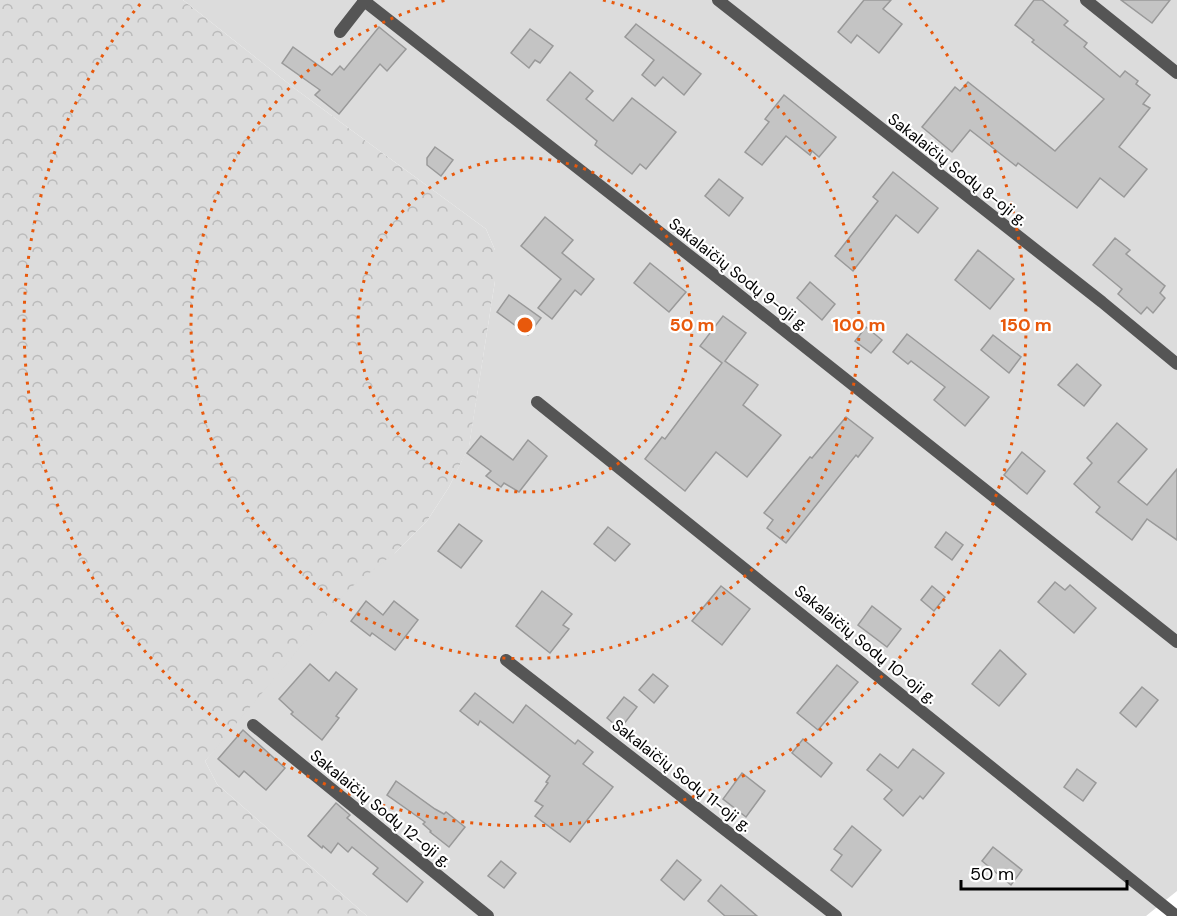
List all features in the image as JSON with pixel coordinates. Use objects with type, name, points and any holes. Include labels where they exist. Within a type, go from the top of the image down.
[{"type":"street","points":[[340,32],[364,0]]},
{"type":"street","name":"Sakalaičių Sodų 9-oji g.","points":[[364,0],[1177,642]]},
{"type":"street","name":"Sakalaičių Sodų 8-oji g.","points":[[718,0],[1102,302],[1177,364]]},
{"type":"street","points":[[1086,0],[1177,73]]},
{"type":"street","name":"Sakalaičių Sodų 10-oji g.","points":[[537,402],[1174,914]]},
{"type":"street","name":"Sakalaičių Sodų 11-oji g.","points":[[506,660],[837,916]]},
{"type":"street","name":"Sakalaičių Sodų 12-oji g.","points":[[253,724],[489,916]]},
{"type":"green space","points":[[0,0],[183,0],[294,88],[486,229],[495,250],[495,281],[469,447],[449,487],[427,521],[205,761],[217,784],[367,916],[0,916]]},
{"type":"green space","points":[[183,0],[1177,0],[1177,891],[1146,916],[367,916],[217,784],[205,761],[349,589],[396,552],[427,521],[449,487],[469,446],[495,281],[495,250],[486,229],[294,88]]},
{"type":"building","points":[[864,0],[891,0],[883,9],[902,24],[879,53],[857,35],[851,43],[838,32]]},
{"type":"building","points":[[1034,0],[1042,0],[1068,21],[1064,25],[1087,43],[1084,47],[1120,77],[1125,71],[1150,95],[1143,104],[1150,108],[1119,147],[1147,169],[1124,197],[1100,178],[1077,208],[1018,163],[1016,166],[970,130],[952,152],[922,127],[955,87],[960,91],[968,82],[1055,151],[1104,99],[1032,42],[1034,40],[1015,25]]},
{"type":"building","points":[[1121,0],[1170,0],[1152,23]]},
{"type":"building","points":[[636,24],[701,74],[684,95],[663,77],[655,86],[642,75],[654,60],[625,37]]},
{"type":"building","points":[[379,27],[406,49],[387,71],[380,64],[339,114],[315,95],[320,90],[282,63],[293,47],[332,75],[340,66],[344,70]]},
{"type":"building","points":[[530,29],[553,46],[540,63],[535,60],[529,68],[511,53]]},
{"type":"building","points":[[570,72],[593,91],[586,99],[613,121],[632,98],[676,132],[646,169],[640,164],[632,174],[595,145],[597,141],[547,100]]},
{"type":"building","points":[[784,95],[836,137],[819,157],[812,151],[810,155],[786,136],[762,165],[745,152],[769,122],[765,119]]},
{"type":"building","points":[[435,147],[453,160],[441,176],[427,165],[427,158]]},
{"type":"building","points":[[893,172],[938,208],[918,233],[896,215],[853,271],[835,256],[878,201],[873,197]]},
{"type":"building","points":[[719,179],[743,198],[729,216],[705,196]]},
{"type":"building","points":[[545,217],[573,240],[562,253],[594,279],[581,295],[575,290],[552,319],[538,308],[561,279],[521,246]]},
{"type":"building","points":[[1115,238],[1130,250],[1126,254],[1165,286],[1160,293],[1165,298],[1153,313],[1147,307],[1141,314],[1118,294],[1122,289],[1093,265]]},
{"type":"building","points":[[978,250],[1014,279],[990,309],[955,280]]},
{"type":"building","points":[[650,263],[686,292],[669,312],[634,283]]},
{"type":"building","points":[[810,282],[835,304],[822,320],[797,298]]},
{"type":"building","points":[[509,295],[541,318],[528,335],[497,312]]},
{"type":"building","points":[[723,316],[746,333],[725,361],[758,385],[743,405],[781,435],[747,477],[716,452],[685,491],[645,459],[662,437],[665,439],[722,363],[700,346]]},
{"type":"building","points":[[866,327],[882,340],[871,353],[855,341]]},
{"type":"building","points":[[907,334],[989,397],[965,426],[934,400],[945,387],[911,361],[908,364],[893,352]]},
{"type":"building","points":[[993,335],[1021,357],[1009,373],[981,350]]},
{"type":"building","points":[[1077,364],[1101,385],[1084,406],[1058,385]]},
{"type":"building","points":[[846,417],[873,438],[858,457],[856,455],[786,543],[767,528],[773,520],[764,513]]},
{"type":"building","points":[[1117,423],[1147,449],[1118,482],[1147,505],[1177,469],[1177,540],[1147,519],[1132,540],[1096,512],[1100,507],[1074,484],[1092,463],[1087,458]]},
{"type":"building","points":[[481,436],[513,460],[528,440],[547,456],[519,492],[504,483],[501,487],[486,476],[491,471],[467,453]]},
{"type":"building","points":[[1022,452],[1045,471],[1027,494],[1004,475]]},
{"type":"building","points":[[459,524],[482,541],[461,568],[438,551]]},
{"type":"building","points":[[608,527],[630,544],[615,561],[594,544]]},
{"type":"building","points":[[946,532],[963,545],[952,560],[935,547]]},
{"type":"building","points":[[1055,582],[1065,590],[1070,585],[1096,608],[1074,633],[1038,602]]},
{"type":"building","points":[[721,586],[750,609],[722,645],[692,621]]},
{"type":"building","points":[[932,586],[945,597],[934,611],[921,600]]},
{"type":"building","points":[[542,591],[572,614],[563,625],[569,629],[550,653],[516,626]]},
{"type":"building","points":[[366,601],[383,615],[394,601],[418,620],[395,650],[372,633],[370,636],[351,621]]},
{"type":"building","points":[[872,606],[901,629],[887,647],[858,625]]},
{"type":"building","points":[[1000,650],[1026,674],[999,706],[972,684]]},
{"type":"building","points":[[310,664],[329,681],[336,672],[357,689],[336,716],[339,718],[322,740],[291,714],[293,712],[279,699]]},
{"type":"building","points":[[837,665],[858,682],[818,730],[797,713]]},
{"type":"building","points":[[653,674],[668,686],[654,703],[639,690]]},
{"type":"building","points":[[1142,687],[1158,700],[1136,727],[1120,713]]},
{"type":"building","points":[[475,693],[513,723],[526,705],[575,744],[578,740],[593,752],[583,764],[613,787],[570,842],[535,816],[543,806],[535,801],[548,783],[546,782],[550,776],[480,721],[478,725],[460,711]]},
{"type":"building","points":[[624,697],[637,707],[620,729],[607,718]]},
{"type":"building","points":[[243,730],[285,768],[266,790],[244,771],[239,777],[218,759]]},
{"type":"building","points":[[803,739],[832,763],[821,777],[792,753]]},
{"type":"building","points":[[913,749],[944,773],[923,799],[920,796],[903,816],[884,799],[892,790],[867,770],[880,754],[898,768]]},
{"type":"building","points":[[1077,769],[1096,783],[1083,801],[1064,787]]},
{"type":"building","points":[[742,773],[765,791],[746,817],[723,799]]},
{"type":"building","points":[[396,781],[435,809],[444,814],[446,812],[465,827],[449,847],[430,832],[423,824],[425,822],[387,795]]},
{"type":"building","points":[[336,803],[350,815],[347,818],[423,882],[407,902],[373,874],[378,868],[352,847],[348,852],[338,843],[331,853],[308,836]]},
{"type":"building","points":[[852,826],[881,850],[852,887],[831,870],[842,855],[834,849]]},
{"type":"building","points":[[993,847],[1022,870],[1011,885],[982,861]]},
{"type":"building","points":[[677,860],[701,880],[684,900],[661,880]]},
{"type":"building","points":[[501,861],[516,873],[504,888],[488,876]]},
{"type":"building","points":[[721,885],[757,916],[725,916],[708,901]]}]
